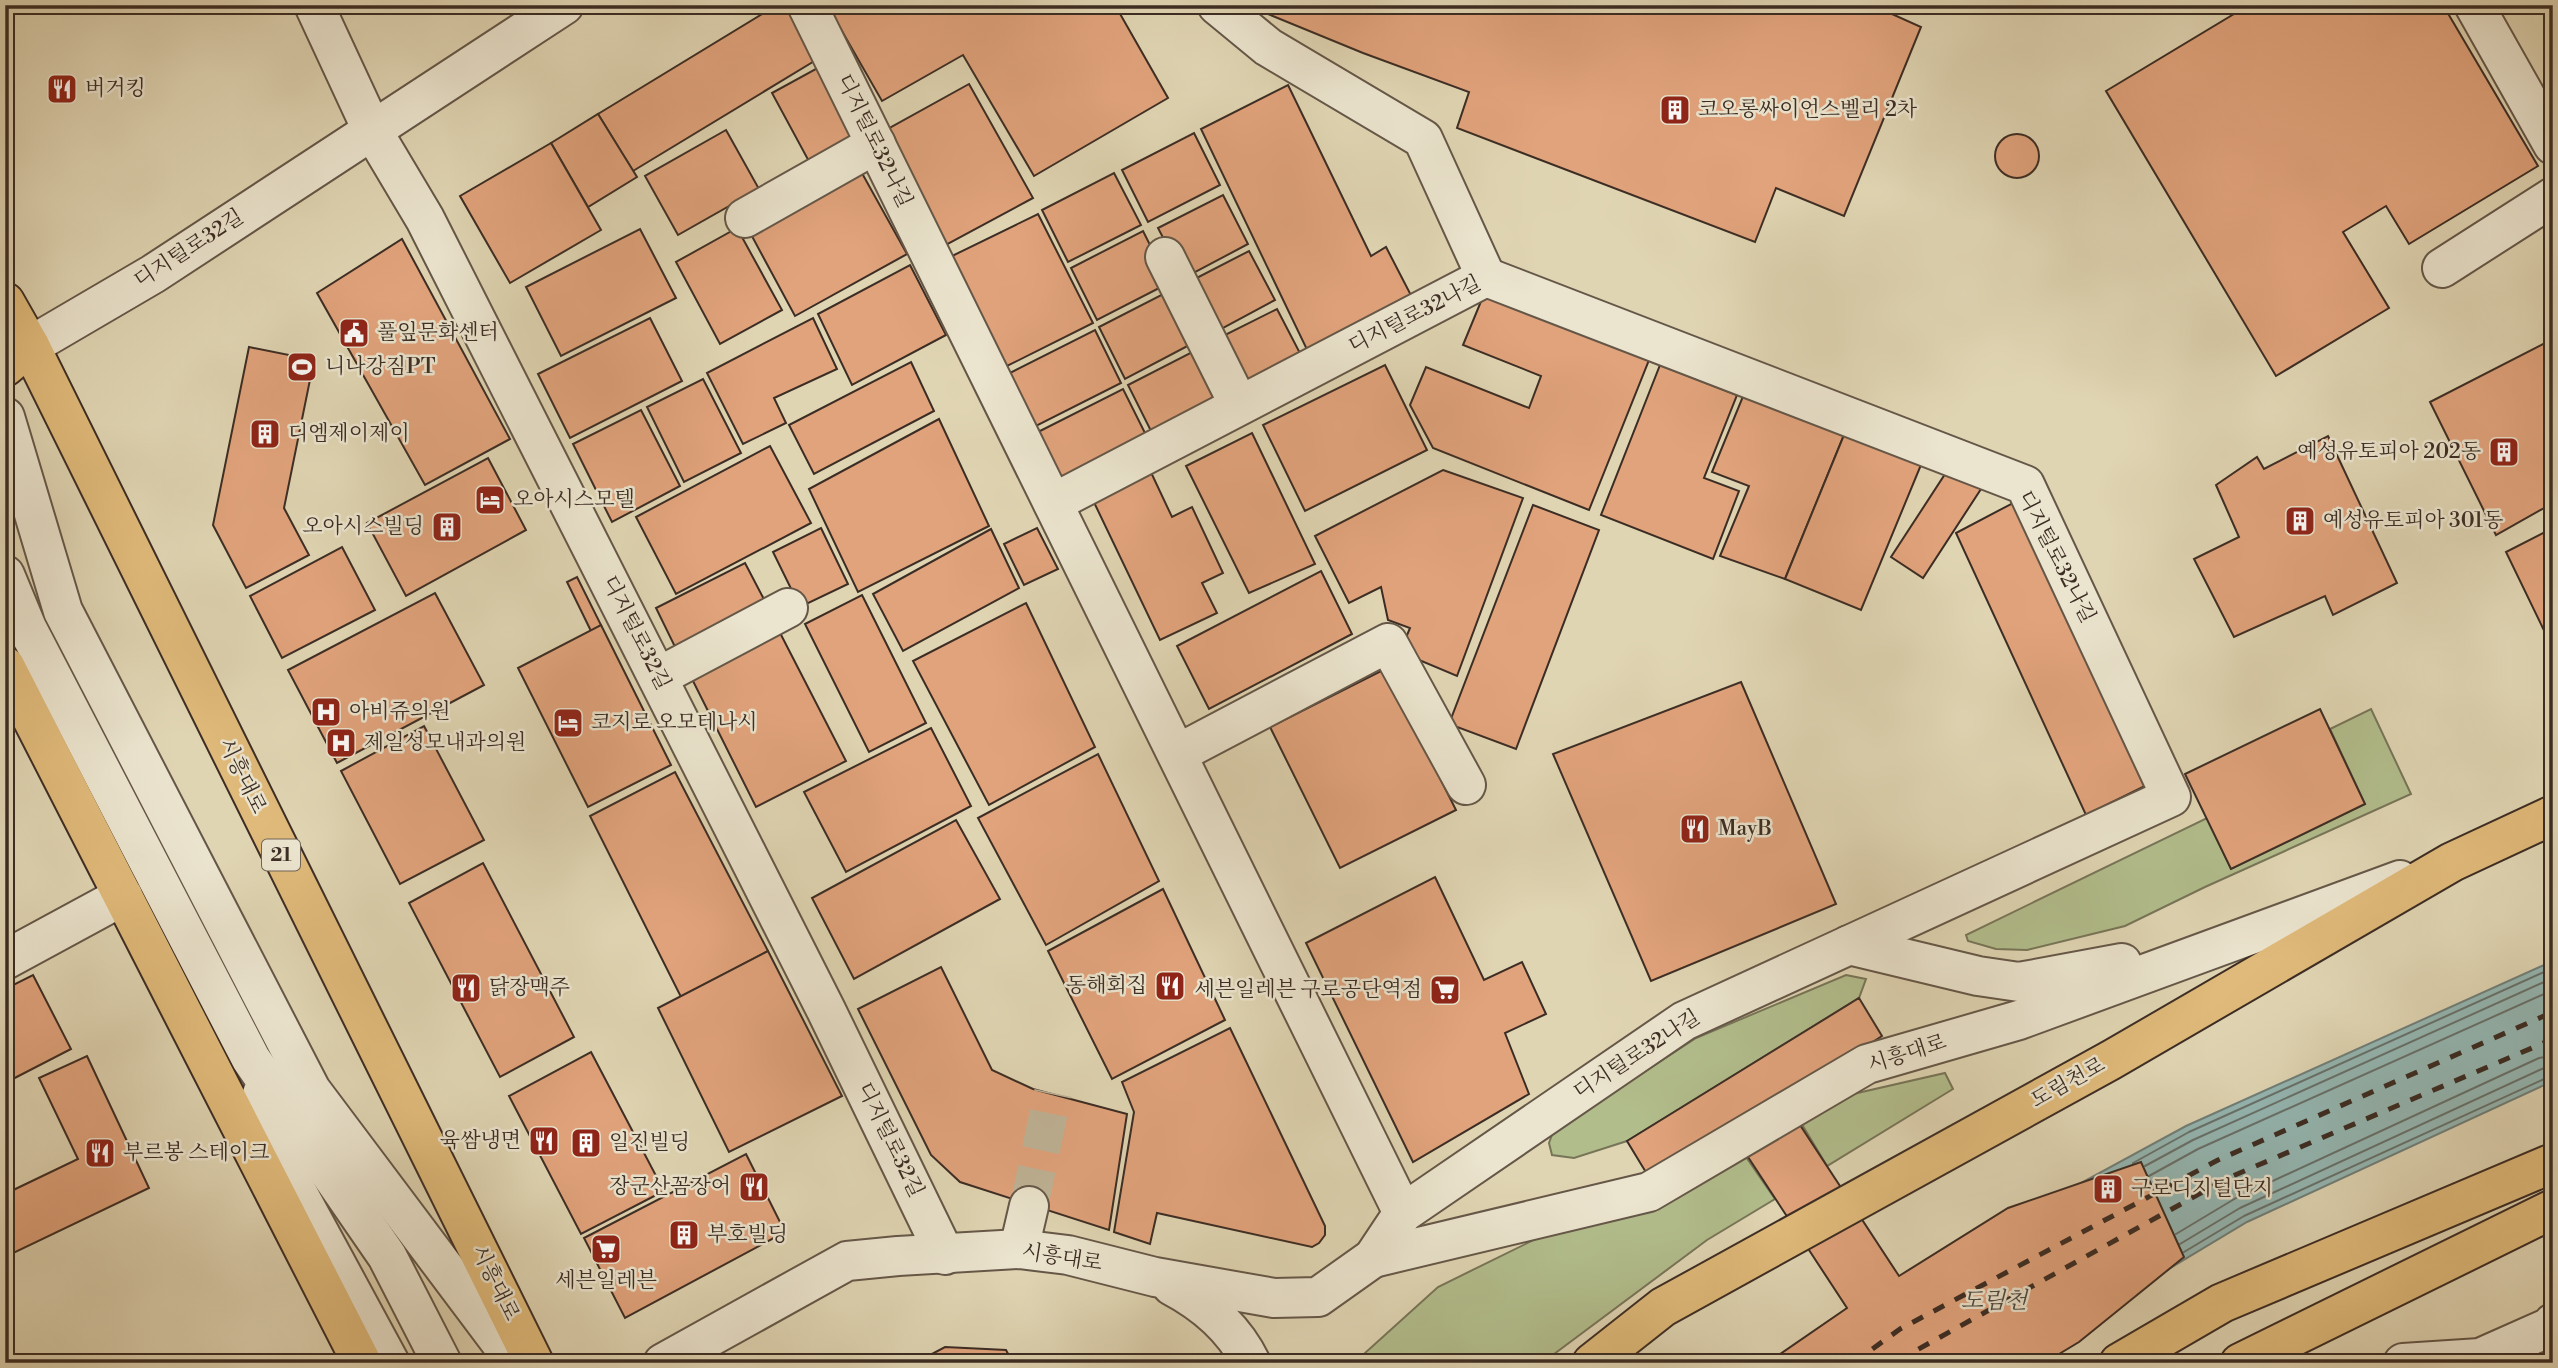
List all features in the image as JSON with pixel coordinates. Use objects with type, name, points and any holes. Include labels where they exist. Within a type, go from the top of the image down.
[{"type":"main road","name":"시흥대로","points":[[5,302],[18,356],[534,1363]]},
{"type":"main road","points":[[5,666],[362,1363]]},
{"type":"main road","name":"도림천로","points":[[1592,1363],[1663,1307],[2110,1060],[2452,862],[2553,815]]},
{"type":"main road","points":[[2119,1363],[2222,1303],[2553,1163]]},
{"type":"main road","points":[[2241,1363],[2553,1209]]},
{"type":"street","points":[[314,5],[372,130]]},
{"type":"street","name":"디지털로32길","points":[[18,356],[153,274],[564,5]]},
{"type":"street","name":"디지털로32나길","points":[[807,5],[1057,500]]},
{"type":"street","name":"디지털로32나길","points":[[818,5],[1057,500],[1407,1210]]},
{"type":"street","points":[[1217,5],[1268,47],[1423,139],[1486,277]]},
{"type":"street","points":[[2474,5],[2553,145]]},
{"type":"street","name":"디지털로32길","points":[[372,130],[425,219],[826,1010],[945,1255]]},
{"type":"street","points":[[745,218],[876,144]]},
{"type":"street","points":[[2442,268],[2553,197]]},
{"type":"street","points":[[1165,257],[1239,405]]},
{"type":"street","name":"디지털로32나길","points":[[1057,500],[1486,277],[2025,485],[2171,797],[1684,1021],[1407,1210],[1373,1258],[1318,1297],[1274,1298]]},
{"type":"street","points":[[5,417],[63,611],[311,1090],[516,1363]]},
{"type":"street","points":[[5,575],[27,628],[251,1059],[387,1256],[442,1363]]},
{"type":"street","points":[[658,677],[788,608]]},
{"type":"street","points":[[1181,752],[1388,643],[1466,785]]},
{"type":"street","name":"시흥대로","points":[[1373,1258],[1649,1192],[1867,1064],[2019,1020],[2452,862]]},
{"type":"street","points":[[5,960],[123,896]]},
{"type":"street","points":[[1849,945],[1978,976],[2019,982],[2228,943]]},
{"type":"street","points":[[251,1059],[287,1174],[390,1363]]},
{"type":"street","points":[[1019,1249],[1028,1206]]},
{"type":"street","name":"시흥대로","points":[[663,1363],[847,1261],[1019,1249],[1068,1255],[1155,1277],[1274,1298]]},
{"type":"street","points":[[1155,1277],[1194,1306],[1232,1344],[1241,1363]]},
{"type":"street","points":[[1155,1277],[1199,1300],[1240,1340],[1251,1363]]},
{"type":"street","points":[[2403,1363],[2480,1359],[2540,1341]]},
{"type":"green space","points":[[2371,709],[2411,794],[2125,926],[2027,950],[1996,949],[1968,941],[1966,935],[2207,818],[2231,869],[2365,804],[2330,729]]},
{"type":"green space","points":[[1846,975],[1866,979],[1859,998],[1627,1141],[1574,1158],[1552,1155],[1549,1143],[1553,1132],[1696,1038]]},
{"type":"green space","points":[[1945,1073],[1953,1089],[1827,1166],[1792,1108]]},
{"type":"green space","points":[[1735,1141],[1775,1199],[1707,1240],[1542,1363],[1354,1363],[1438,1287]]},
{"type":"water","name":"도림천","points":[[2553,961],[2553,1081],[2247,1222],[2012,1363],[1877,1294],[2186,1126]]},
{"type":"building","points":[[777,5],[789,5],[821,57],[633,171],[598,114]]},
{"type":"building","points":[[827,5],[1115,5],[1168,98],[1034,176],[963,55],[882,101]]},
{"type":"building","name":"코오롱싸이언스벨리 2차","points":[[1254,5],[1872,5],[1921,27],[1844,216],[1776,188],[1755,242],[1457,128],[1469,92],[1363,53],[1258,10]]},
{"type":"building","points":[[2249,5],[2443,5],[2538,166],[2409,244],[2386,206],[2343,232],[2389,308],[2276,376],[2106,91]]},
{"type":"building","points":[[823,65],[863,139],[812,167],[772,93]]},
{"type":"building","points":[[969,84],[1033,198],[944,246],[886,130]]},
{"type":"building","points":[[1288,85],[1371,256],[1386,247],[1415,303],[1311,358],[1201,129]]},
{"type":"building","points":[[598,114],[637,177],[588,207],[551,143]]},
{"type":"building","points":[[726,130],[759,189],[678,235],[645,176]]},
{"type":"building","points":[[1194,133],[1220,185],[1148,222],[1122,170]]},
{"type":"building","points":[[2017,134],[2026,135],[2033,140],[2038,147],[2038,165],[2033,172],[2026,177],[2017,178],[2008,177],[2001,172],[1996,165],[1995,156],[1996,147],[2001,140],[2008,135]]},
{"type":"building","points":[[551,143],[601,230],[510,283],[460,196]]},
{"type":"building","points":[[858,166],[907,254],[795,316],[747,227]]},
{"type":"building","points":[[1114,173],[1141,225],[1068,262],[1042,210]]},
{"type":"building","points":[[1223,195],[1248,244],[1184,278],[1158,228]]},
{"type":"building","points":[[1038,214],[1093,323],[1005,367],[950,257]]},
{"type":"building","points":[[737,228],[782,310],[720,344],[676,262]]},
{"type":"building","points":[[640,229],[676,298],[561,356],[526,287]]},
{"type":"building","points":[[1143,231],[1169,283],[1097,320],[1071,268]]},
{"type":"building","points":[[402,239],[510,439],[425,485],[317,293]]},
{"type":"building","points":[[1249,251],[1275,300],[1212,334],[1185,284]]},
{"type":"building","points":[[910,265],[946,335],[852,385],[818,314]]},
{"type":"building","points":[[1171,290],[1197,341],[1125,379],[1099,327]]},
{"type":"building","points":[[1484,294],[1649,360],[1589,510],[1433,448],[1410,405],[1426,367],[1529,408],[1541,376],[1463,345]]},
{"type":"building","points":[[1277,309],[1303,359],[1238,392],[1213,341]]},
{"type":"building","points":[[650,318],[682,381],[570,438],[538,374]]},
{"type":"building","points":[[813,318],[837,369],[774,398],[786,423],[743,444],[707,373]]},
{"type":"building","points":[[1095,330],[1121,383],[1034,427],[1008,374]]},
{"type":"building","name":"예성유토피아 202동","points":[[2553,339],[2553,503],[2496,535],[2430,402]]},
{"type":"building","name":"디엠제이제이","points":[[249,347],[314,360],[284,508],[309,555],[246,588],[213,525]]},
{"type":"building","points":[[1200,348],[1227,400],[1154,437],[1128,385]]},
{"type":"building","points":[[911,362],[934,411],[814,474],[789,425]]},
{"type":"building","points":[[1385,365],[1427,450],[1305,511],[1263,425]]},
{"type":"building","points":[[1660,365],[1737,395],[1704,478],[1739,491],[1713,559],[1601,515]]},
{"type":"building","points":[[703,379],[741,453],[684,482],[647,407]]},
{"type":"building","points":[[1123,389],[1149,441],[1074,483],[1059,478],[1036,433]]},
{"type":"building","points":[[1746,389],[1846,430],[1785,579],[1720,556],[1749,486],[1712,472]]},
{"type":"building","points":[[641,410],[680,486],[612,522],[573,444]]},
{"type":"building","points":[[939,419],[989,526],[858,592],[809,489]]},
{"type":"building","points":[[1846,430],[1923,460],[1861,610],[1785,579]]},
{"type":"building","points":[[1252,433],[1315,564],[1249,593],[1186,466]]},
{"type":"building","name":"예성유토피아 301동","points":[[2328,436],[2397,583],[2333,615],[2325,596],[2234,637],[2194,559],[2239,537],[2216,485],[2257,457],[2264,469]]},
{"type":"building","points":[[770,446],[811,523],[676,594],[636,517]]},
{"type":"building","name":"오아시스빌딩","points":[[488,458],[526,530],[406,596],[367,523]]},
{"type":"building","points":[[1148,466],[1172,517],[1192,507],[1223,573],[1202,583],[1217,613],[1160,640],[1090,494]]},
{"type":"building","points":[[1949,468],[1981,489],[1923,578],[1891,557]]},
{"type":"building","points":[[1443,470],[1523,498],[1457,676],[1400,652],[1410,628],[1388,620],[1381,587],[1349,603],[1315,536]]},
{"type":"building","points":[[2013,503],[2147,785],[2086,815],[1956,533]]},
{"type":"building","points":[[1533,505],[1599,530],[1516,749],[1449,724]]},
{"type":"building","points":[[821,528],[848,584],[800,607],[773,552]]},
{"type":"building","points":[[1037,528],[1058,569],[1024,585],[1004,544]]},
{"type":"building","points":[[2553,528],[2553,649],[2506,552]]},
{"type":"building","points":[[991,529],[1019,588],[903,651],[873,594]]},
{"type":"building","points":[[342,547],[375,610],[282,658],[250,596]]},
{"type":"building","points":[[745,563],[768,607],[678,653],[656,608]]},
{"type":"building","points":[[1321,571],[1352,634],[1209,709],[1177,646]]},
{"type":"building","points":[[577,577],[601,625],[591,631],[567,582]]},
{"type":"building","points":[[435,593],[484,685],[337,763],[288,670]]},
{"type":"building","points":[[862,595],[926,723],[869,752],[805,624]]},
{"type":"building","points":[[1026,603],[1095,747],[989,805],[913,661]]},
{"type":"building","points":[[601,625],[671,765],[588,807],[518,668]]},
{"type":"building","points":[[777,627],[846,761],[756,807],[689,673]]},
{"type":"building","points":[[1385,669],[1456,810],[1340,868],[1270,727]]},
{"type":"building","name":"MayB","points":[[1741,682],[1836,904],[1651,981],[1553,754]]},
{"type":"building","points":[[2320,709],[2365,804],[2231,869],[2185,774]]},
{"type":"building","points":[[424,726],[484,840],[400,884],[341,771]]},
{"type":"building","points":[[931,728],[971,806],[846,872],[804,792]]},
{"type":"building","points":[[1098,754],[1159,881],[1046,945],[978,818]]},
{"type":"building","points":[[675,772],[768,951],[681,997],[590,816]]},
{"type":"building","points":[[956,820],[1000,899],[854,979],[812,898]]},
{"type":"building","points":[[483,863],[574,1037],[500,1077],[409,903]]},
{"type":"building","points":[[1435,877],[1484,980],[1522,962],[1546,1014],[1505,1033],[1529,1094],[1413,1162],[1306,943]]},
{"type":"building","points":[[1163,889],[1225,1020],[1112,1079],[1048,951]]},
{"type":"building","points":[[768,951],[842,1096],[729,1152],[658,1008]]},
{"type":"building","points":[[941,967],[992,1070],[1033,1089],[1127,1114],[1109,1230],[960,1182],[931,1155],[858,1009]]},
{"type":"building","points":[[33,975],[71,1049],[5,1083],[5,989]]},
{"type":"building","name":"구로디지털단지","points":[[1859,998],[1882,1036],[1783,1099],[1899,1276],[2008,1208],[2141,1162],[2184,1257],[2079,1342],[2044,1363],[1767,1363],[1847,1308],[1731,1131],[1650,1179],[1627,1141]]},
{"type":"building","points":[[1230,1028],[1325,1226],[1325,1235],[1312,1247],[1157,1213],[1150,1244],[1114,1232],[1134,1112],[1122,1082]]},
{"type":"building","name":"일진빌딩","points":[[591,1052],[664,1191],[581,1234],[509,1096]]},
{"type":"building","points":[[87,1056],[149,1188],[5,1257],[5,1194],[78,1159],[39,1078]]},
{"type":"building","name":"부호빌딩","points":[[746,1154],[785,1232],[625,1318],[584,1238]]},
{"type":"building","points":[[945,1347],[1006,1350],[1013,1363],[915,1363]]},
{"type":"tunnel","points":[[1029,1206],[1053,1093]]},
{"type":"railway","points":[[1853,1363],[1900,1329],[2218,1160],[2553,1012]]},
{"type":"railway","points":[[1899,1363],[1915,1351],[2228,1178],[2553,1039]]},
{"type":"place","name":"버거킹","points":[[62,89]]},
{"type":"place","name":"코오롱싸이언스벨리 2차","points":[[1675,110]]},
{"type":"place","name":"풀잎문화센터","points":[[354,333]]},
{"type":"place","name":"니나강짐PT","points":[[302,367]]},
{"type":"place","name":"디엠제이제이","points":[[265,434]]},
{"type":"place","name":"예성유토피아 202동","points":[[2504,452]]},
{"type":"place","name":"오아시스모텔","points":[[490,500]]},
{"type":"place","name":"예성유토피아 301동","points":[[2300,521]]},
{"type":"place","name":"오아시스빌딩","points":[[447,527]]},
{"type":"place","name":"아비쥬의원","points":[[326,712]]},
{"type":"place","name":"코지로 오모테나시","points":[[568,723]]},
{"type":"place","name":"제일성모내과의원","points":[[341,743]]},
{"type":"place","name":"MayB","points":[[1695,829]]},
{"type":"place","name":"동해회집","points":[[1170,986]]},
{"type":"place","name":"닭장맥주","points":[[466,988]]},
{"type":"place","name":"세븐일레븐 구로공단역점","points":[[1445,990]]},
{"type":"place","name":"육쌈냉면","points":[[544,1141]]},
{"type":"place","name":"일진빌딩","points":[[586,1143]]},
{"type":"place","name":"부르봉 스테이크","points":[[100,1153]]},
{"type":"place","name":"장군산꼼장어","points":[[754,1187]]},
{"type":"place","name":"구로디지털단지","points":[[2108,1189]]},
{"type":"place","name":"부호빌딩","points":[[684,1235]]},
{"type":"place","name":"세븐일레븐","points":[[606,1249]]}]
